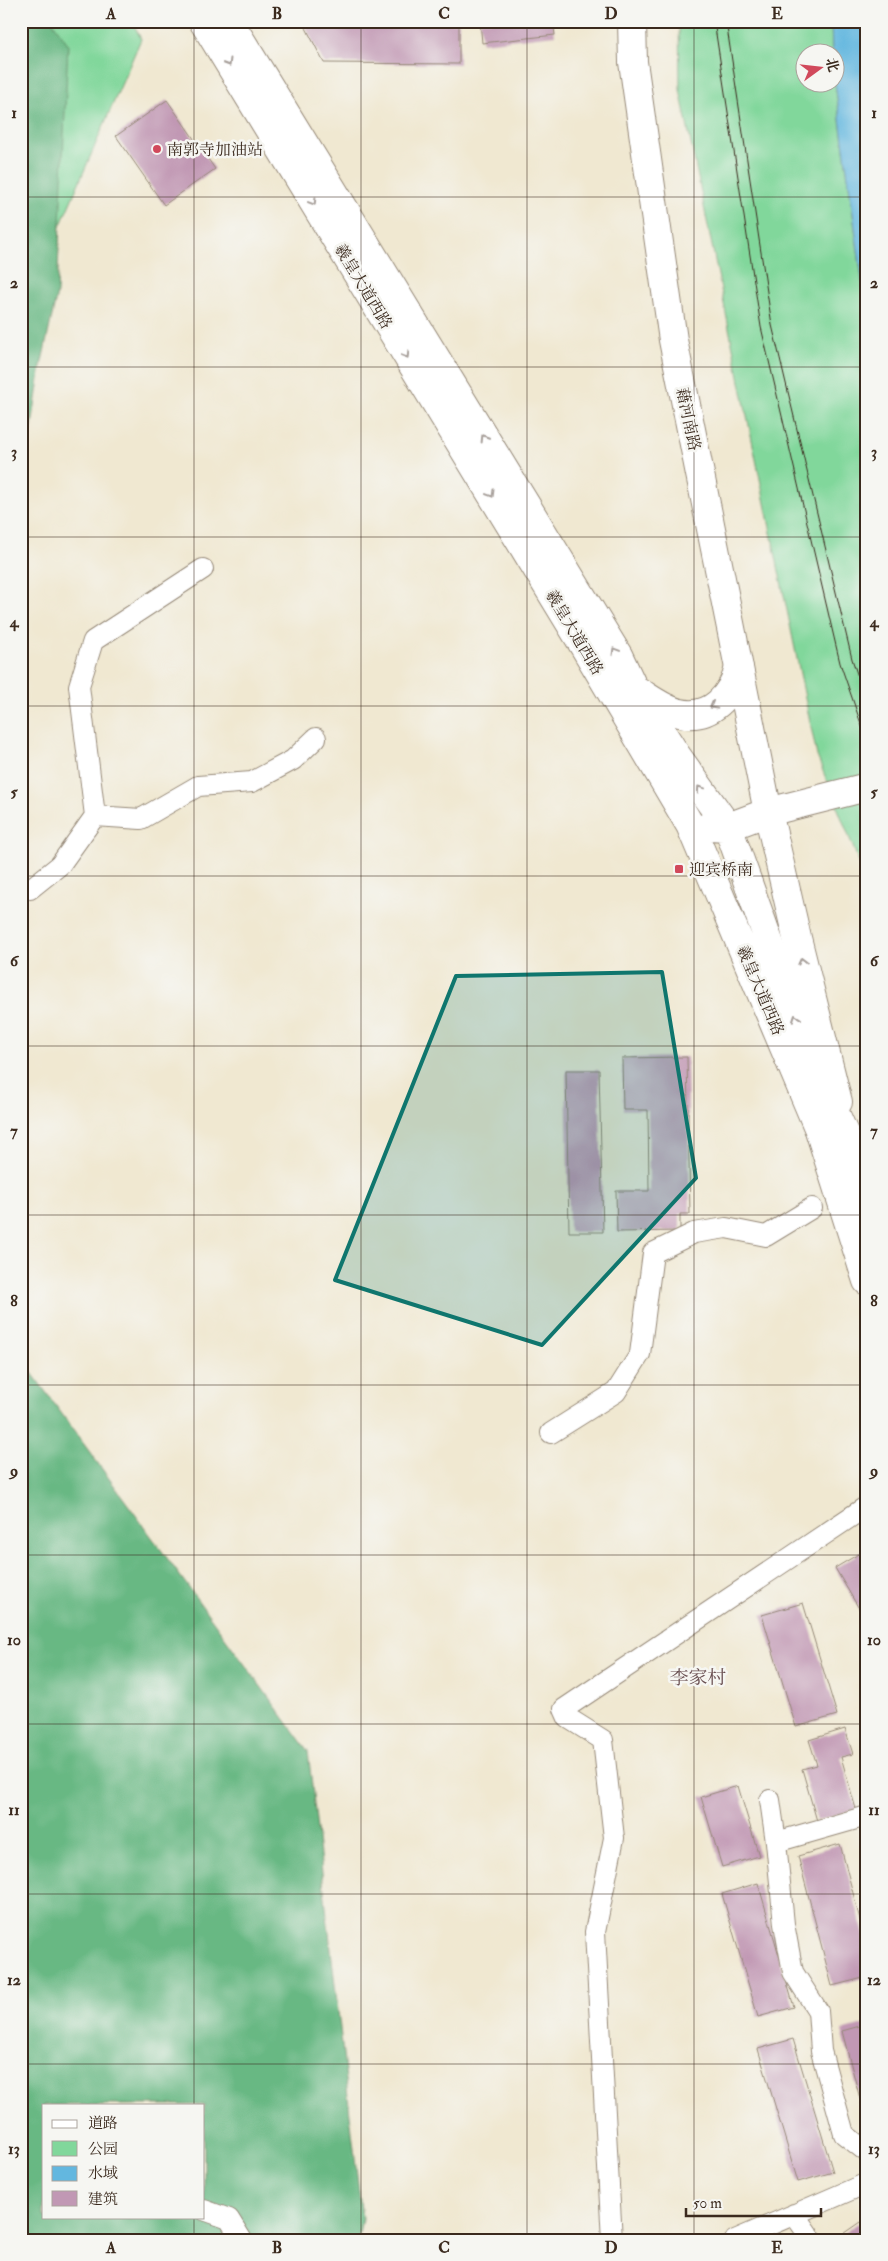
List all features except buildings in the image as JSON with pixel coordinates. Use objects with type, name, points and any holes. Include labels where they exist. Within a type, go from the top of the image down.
[{"type":"main road","name":"羲皇大道西路","points":[[203,21],[580,638],[690,825],[819,1130],[867,1281]]},
{"type":"main road","name":"羲皇大道西路","points":[[229,21],[618,655],[634,689],[677,756],[728,827],[811,1060],[849,1144],[867,1201]]},
{"type":"main road","name":"藉河南路","points":[[632,21],[633,62],[673,340],[768,812],[796,938],[849,1144]]},
{"type":"main road","points":[[634,689],[661,705],[680,713],[697,713],[712,708],[726,698],[735,684],[739,668]]},
{"type":"main road","points":[[690,825],[728,827],[768,812],[822,800],[867,787]]},
{"type":"street","points":[[24,891],[60,865],[95,816],[79,686],[93,641],[203,569]]},
{"type":"street","points":[[95,816],[141,819],[198,786],[252,782],[293,760],[316,738]]},
{"type":"street","points":[[551,1433],[616,1392],[640,1354],[654,1253],[694,1233],[726,1228],[766,1236],[812,1208]]},
{"type":"street","points":[[612,2240],[595,1932],[614,1838],[603,1740],[568,1718],[564,1709],[867,1506]]},
{"type":"street","points":[[770,1800],[784,1924],[793,1972],[818,2011],[821,2051],[844,2134],[867,2152]]},
{"type":"street","points":[[776,1842],[867,1816]]},
{"type":"street","points":[[735,2240],[867,2183]]},
{"type":"street","points":[[205,2210],[229,2219],[242,2240]]},
{"type":"street","points":[[794,2214],[812,2240]]},
{"type":"highlighted area","points":[[662,972],[696,1178],[542,1345],[335,1280],[456,976]]},
{"type":"green space","points":[[21,21],[132,21],[141,39],[59,229]]},
{"type":"green space","points":[[21,21],[52,21],[68,44],[57,293],[41,366],[30,439],[21,441]]},
{"type":"green space","points":[[679,21],[831,21],[832,42],[796,42],[796,92],[836,92],[867,316],[867,882],[817,756],[680,90]]},
{"type":"green space","points":[[21,1358],[308,1751],[362,2218],[358,2240],[21,2240]]},
{"type":"water","points":[[831,21],[867,21],[867,316],[836,92],[846,92],[846,42],[832,42]]},
{"type":"tram line","points":[[714,21],[761,327],[840,663],[867,741]]},
{"type":"tram line","points":[[726,21],[772,325],[852,659],[867,703]]},
{"type":"place","name":"南郭寺加油站","points":[[157,149]]},
{"type":"place","name":"迎宾桥南","points":[[679,869]]},
{"type":"district","name":"李家村","points":[[698,1677]]}]
